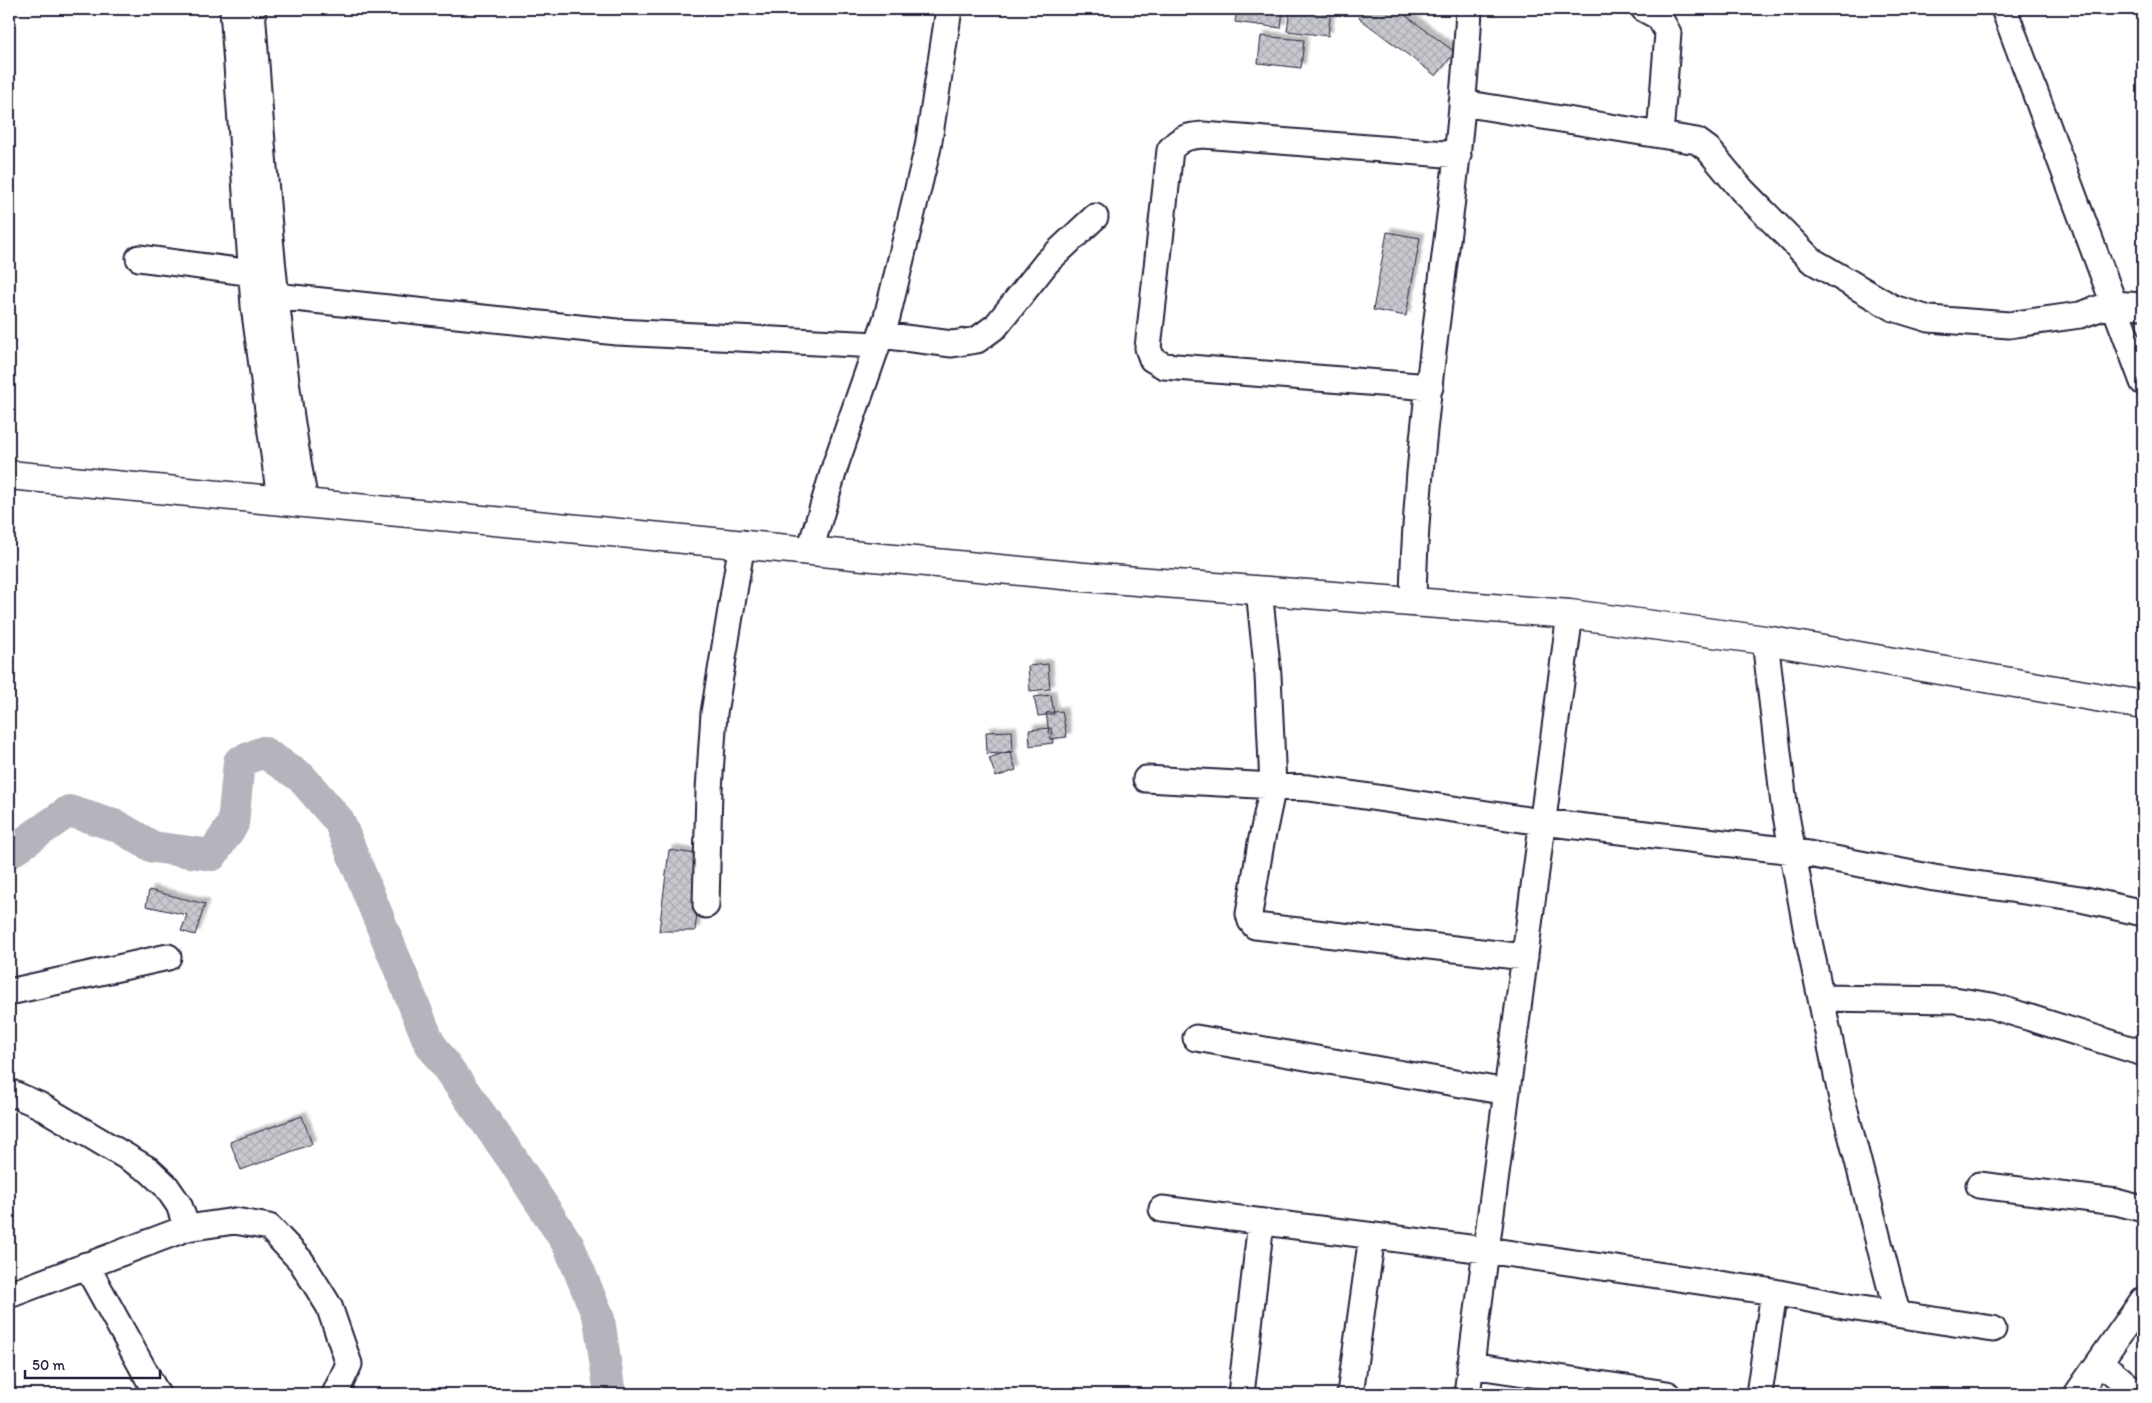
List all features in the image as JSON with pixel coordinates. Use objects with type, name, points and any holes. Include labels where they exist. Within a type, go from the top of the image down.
[{"type":"highway","points":[[9,475],[742,543],[1084,577],[1570,614],[1765,640],[2143,705]]},
{"type":"street","points":[[233,9],[245,38],[266,282],[293,501]]},
{"type":"street","points":[[245,38],[252,9]]},
{"type":"street","points":[[810,550],[836,463],[889,308],[928,147],[949,9]]},
{"type":"street","points":[[1413,602],[1414,531],[1458,155],[1469,9]]},
{"type":"street","points":[[1644,9],[1659,17],[1668,33],[1660,135]]},
{"type":"street","points":[[2004,9],[2112,304],[2143,382]]},
{"type":"street","points":[[1462,103],[1697,141],[1708,149],[1768,218],[1811,260],[1893,308],[1929,319],[2009,325],[2080,315],[2112,304],[2143,306]]},
{"type":"street","points":[[1430,387],[1164,366],[1152,359],[1148,348],[1170,150],[1177,141],[1190,136],[1203,135],[1458,155]]},
{"type":"street","points":[[139,258],[266,282],[617,332],[952,344],[977,340],[996,326],[1047,262],[1095,217]]},
{"type":"street","points":[[266,282],[285,381],[293,501]]},
{"type":"street","points":[[706,905],[709,790],[714,713],[742,543]]},
{"type":"street","points":[[1259,590],[1268,674],[1273,786],[1249,914],[1251,921],[1256,926],[1524,957]]},
{"type":"street","points":[[1467,1394],[1570,614]]},
{"type":"street","points":[[1765,640],[1784,804],[1793,852],[1842,1099],[1897,1313]]},
{"type":"street","points":[[1146,779],[1309,788],[1542,822],[1793,852],[1934,878],[2082,899],[2143,913]]},
{"type":"street","points":[[9,992],[168,957]]},
{"type":"street","points":[[1822,998],[1963,1001],[1992,1006],[2143,1053]]},
{"type":"street","points":[[1196,1038],[1507,1092]]},
{"type":"street","points":[[9,1092],[39,1105],[149,1170],[166,1186],[179,1204],[187,1228]]},
{"type":"street","points":[[1979,1185],[2116,1202],[2143,1209]]},
{"type":"street","points":[[1162,1209],[1485,1250],[1774,1292],[1849,1307],[1993,1329]]},
{"type":"street","points":[[9,1295],[187,1228],[235,1221],[268,1227],[301,1262],[329,1306],[349,1364],[335,1394]]},
{"type":"street","points":[[1241,1394],[1261,1222]]},
{"type":"street","points":[[1350,1394],[1372,1236]]},
{"type":"street","points":[[86,1265],[155,1394]]},
{"type":"street","points":[[1759,1394],[1774,1292]]},
{"type":"street","points":[[2077,1394],[2143,1300]]},
{"type":"street","points":[[2100,1362],[2138,1394]]},
{"type":"street","points":[[1470,1365],[1667,1394]]},
{"type":"building","points":[[1237,9],[1283,9],[1281,28],[1235,22]]},
{"type":"building","points":[[1290,9],[1331,9],[1328,36],[1287,31]]},
{"type":"building","points":[[1366,9],[1397,9],[1455,52],[1436,76],[1359,18]]},
{"type":"building","points":[[1261,36],[1304,40],[1301,68],[1258,63]]},
{"type":"building","points":[[1387,232],[1420,238],[1406,316],[1373,310]]},
{"type":"building","points":[[1048,664],[1050,689],[1030,691],[1028,666]]},
{"type":"building","points":[[1051,695],[1054,714],[1038,716],[1034,697]]},
{"type":"building","points":[[1062,711],[1067,737],[1050,739],[1046,713]]},
{"type":"building","points":[[1051,728],[1053,743],[1030,746],[1029,730]]},
{"type":"building","points":[[1012,731],[1013,752],[987,754],[986,732]]},
{"type":"building","points":[[1010,751],[1016,770],[996,777],[989,758]]},
{"type":"building","points":[[669,850],[703,855],[695,931],[659,931]]},
{"type":"building","points":[[149,890],[205,904],[195,935],[181,931],[187,915],[146,906]]},
{"type":"building","points":[[302,1116],[312,1144],[241,1170],[230,1142]]},
{"type":"waterway","points":[[9,853],[69,811],[117,826],[153,847],[212,855],[233,824],[239,762],[263,752],[301,777],[339,821],[429,1042],[511,1157],[569,1246],[599,1319],[610,1394]]}]
